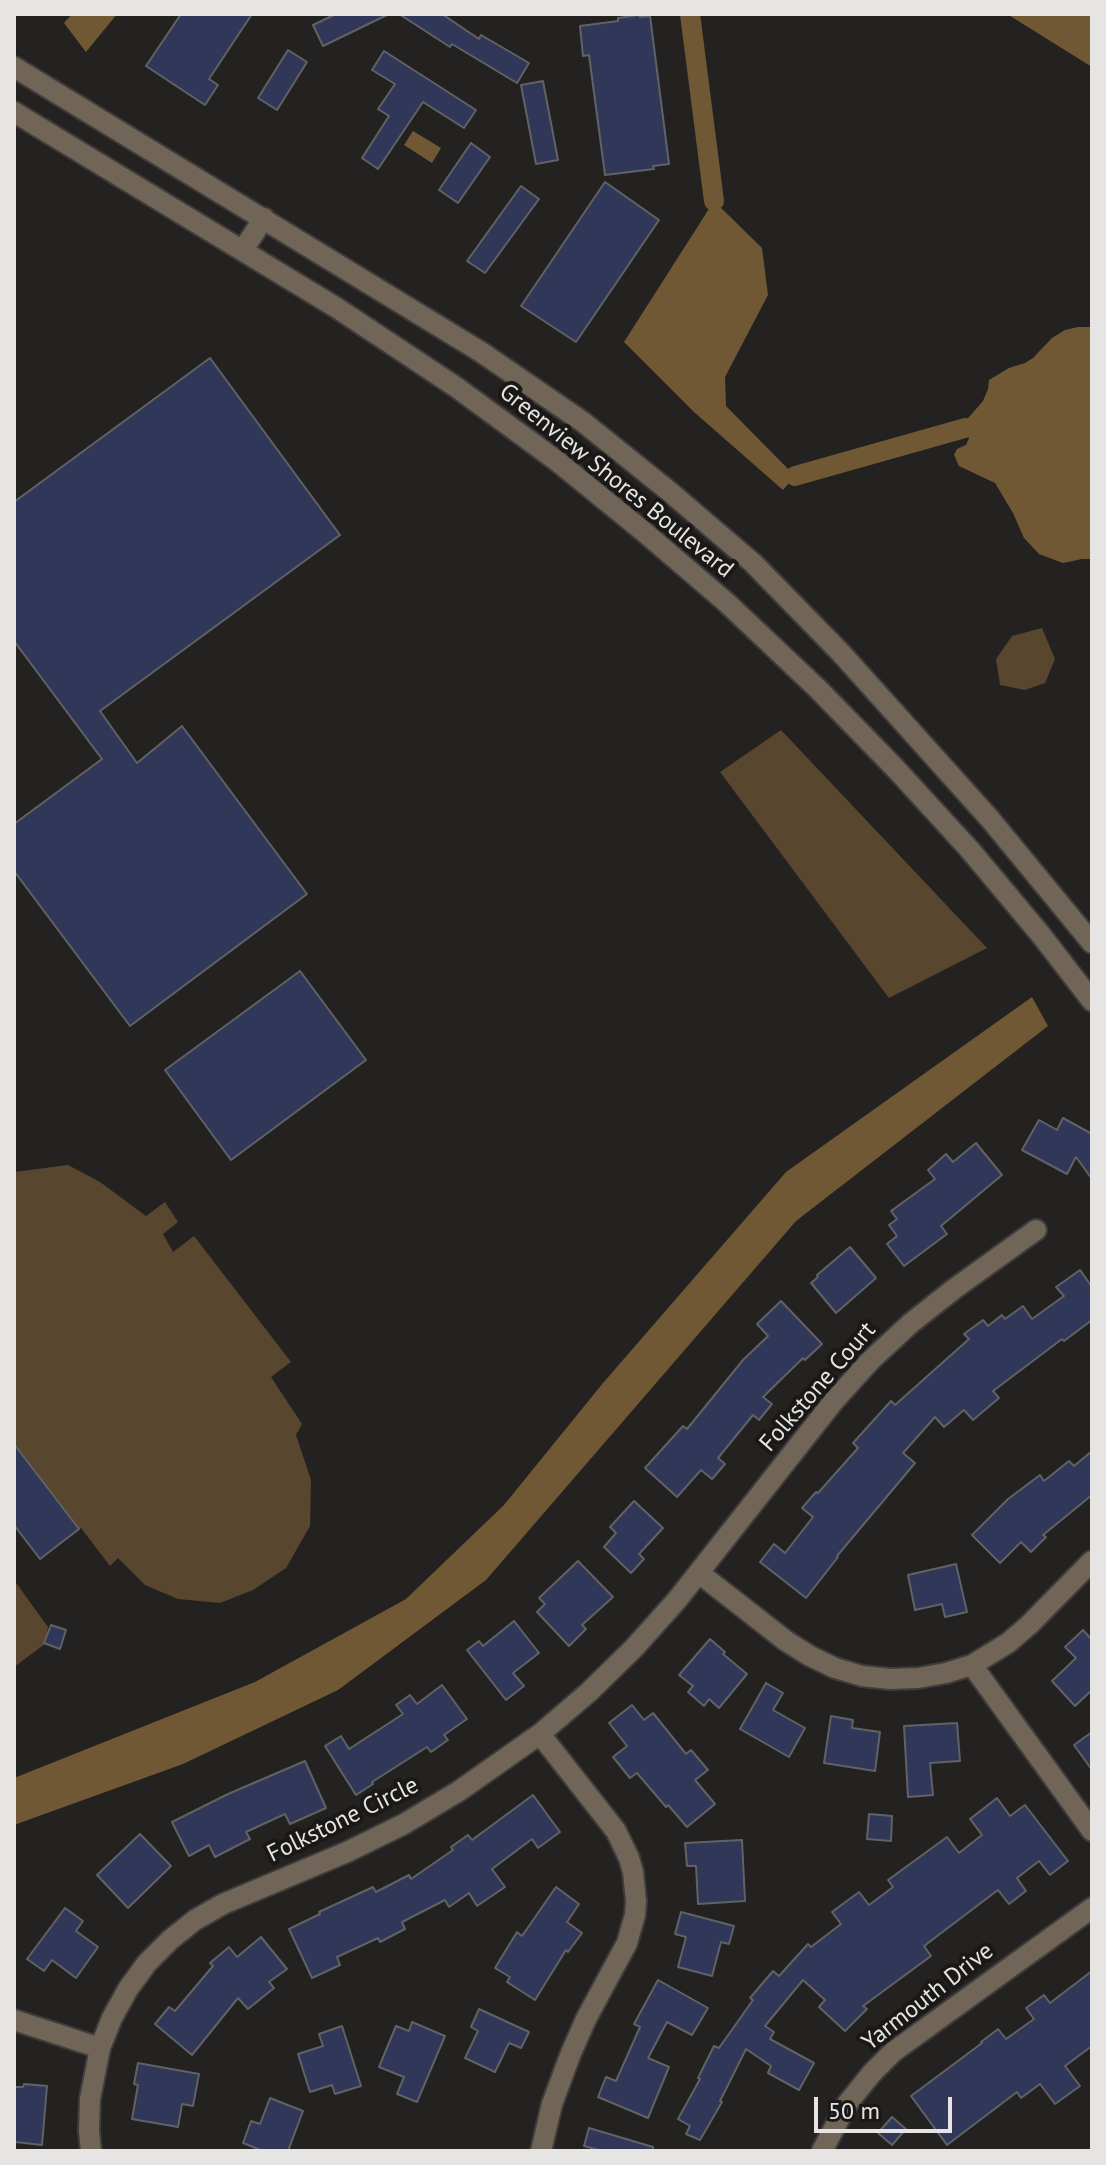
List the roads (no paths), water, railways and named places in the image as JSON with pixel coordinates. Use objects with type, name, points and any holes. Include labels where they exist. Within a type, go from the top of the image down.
[{"type":"street","name":"Greenview Shores Boulevard","points":[[14,67],[481,352],[583,422],[670,492],[753,563],[841,653],[990,819],[1092,943]]},
{"type":"street","name":"Greenview Shores Boulevard","points":[[14,112],[337,308],[456,387],[557,461],[643,531],[727,603],[818,689],[895,768],[970,850],[1092,1001]]},
{"type":"street","points":[[243,250],[264,218]]},
{"type":"street","name":"Folkstone Court","points":[[699,1573],[833,1402],[870,1361],[954,1289],[1036,1230]]},
{"type":"street","points":[[699,1573],[810,1656],[862,1676],[890,1679],[932,1676],[972,1665],[1019,1634],[1092,1561]]},
{"type":"street","name":"Folkstone Circle","points":[[91,2151],[90,2099],[100,2048],[128,1989],[147,1963],[170,1940],[195,1920],[223,1904],[347,1852],[404,1824],[459,1791],[540,1734],[589,1692],[634,1648],[699,1573]]},
{"type":"street","points":[[972,1665],[1092,1831]]},
{"type":"street","points":[[540,1734],[616,1831],[633,1872],[636,1901],[627,1943],[571,2053],[552,2104],[541,2151]]},
{"type":"street","name":"Yarmouth Drive","points":[[822,2151],[847,2104],[893,2052],[1092,1908]]},
{"type":"street","points":[[14,2020],[100,2048]]},
{"type":"waterway","points":[[690,14],[714,201]]},
{"type":"waterway","points":[[795,476],[965,428]]}]
